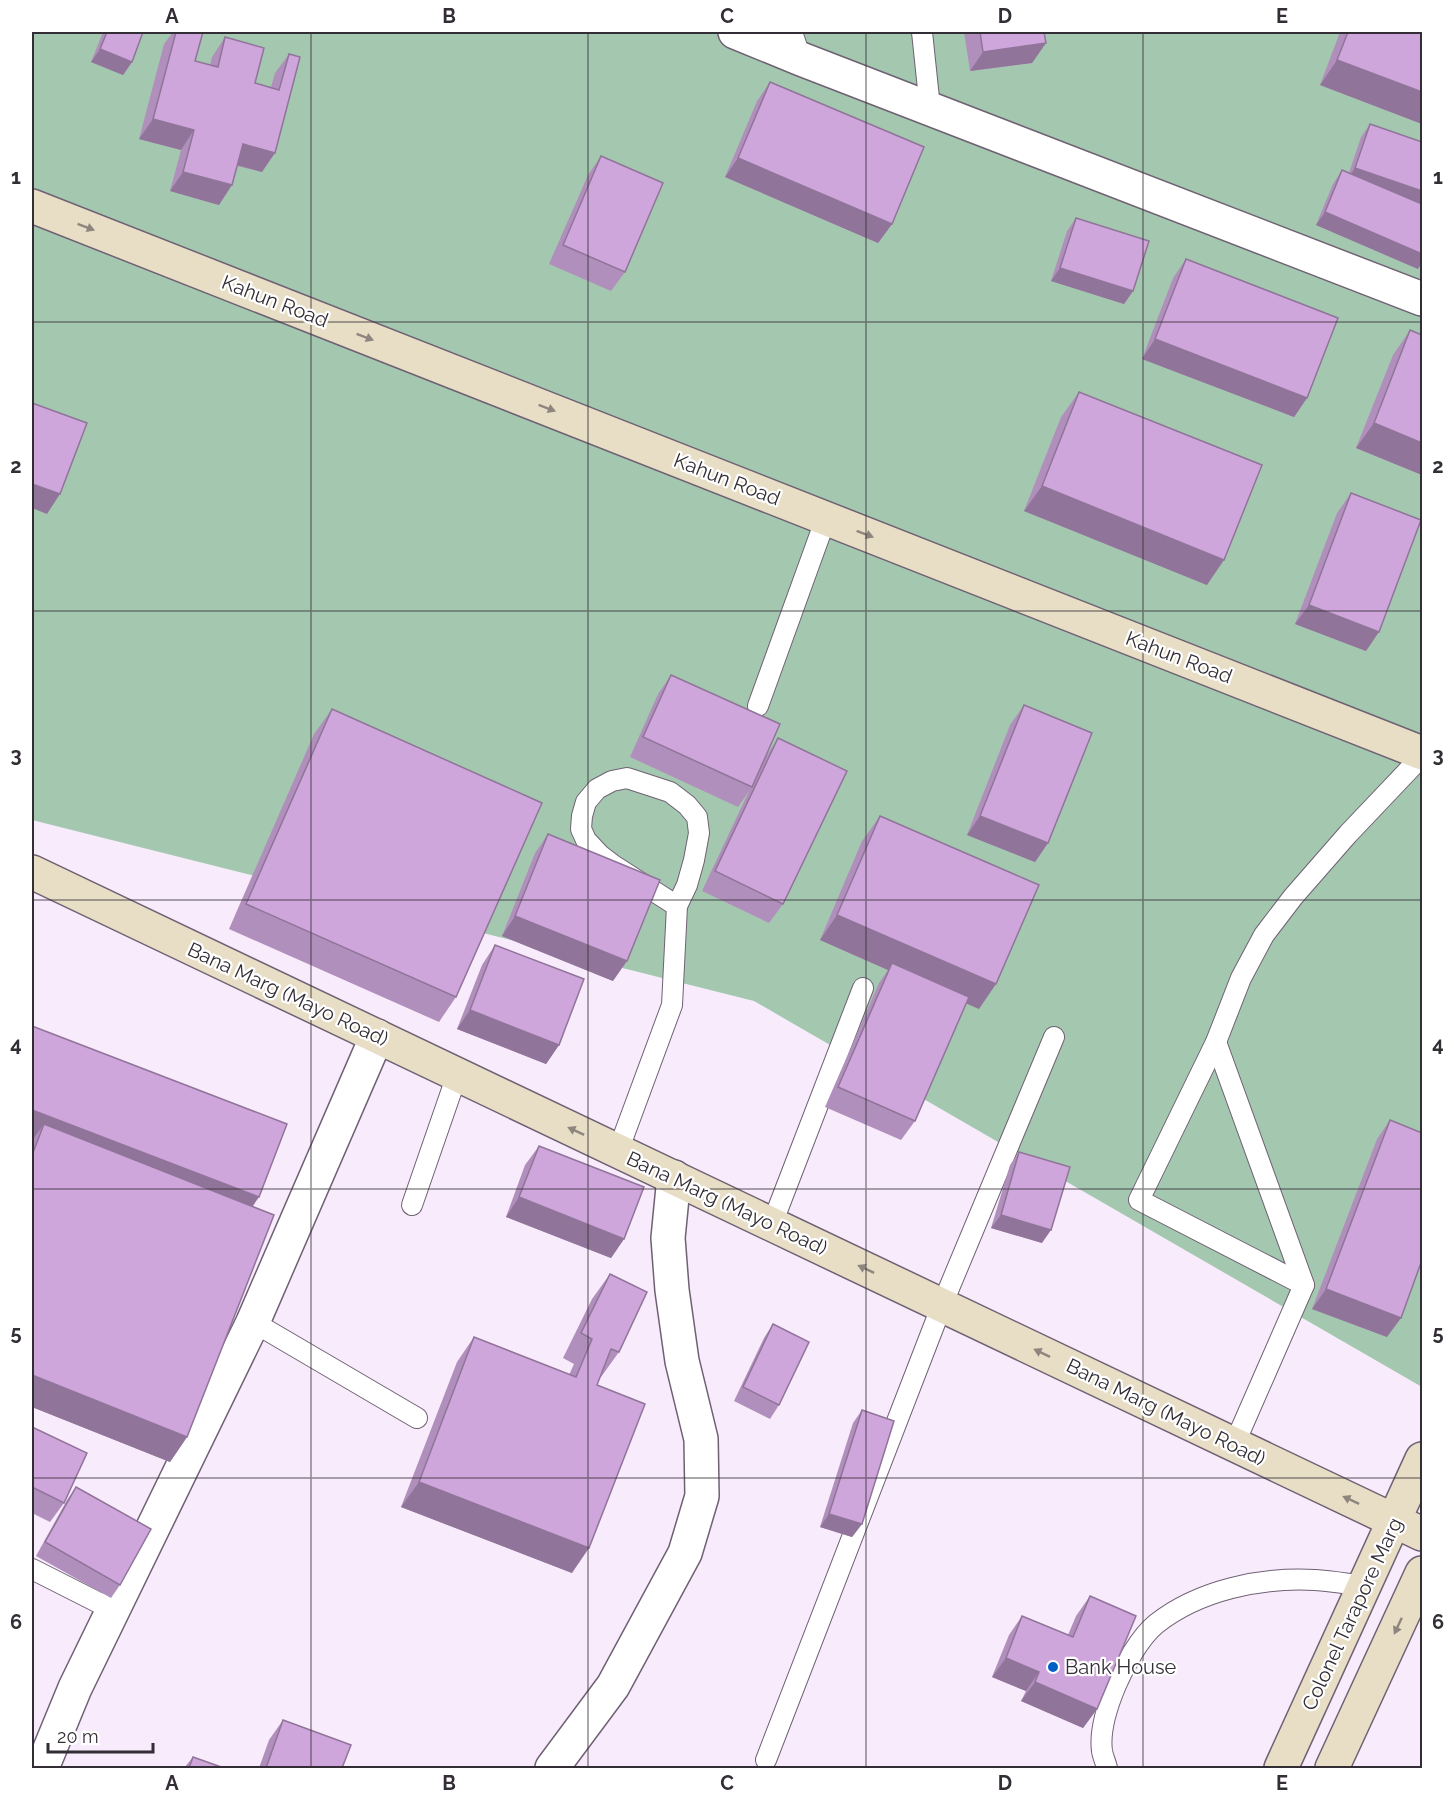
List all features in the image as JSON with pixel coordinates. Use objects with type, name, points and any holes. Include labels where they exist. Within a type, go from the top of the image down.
[{"type":"street","points":[[735,32],[796,45],[930,108],[1422,299]]},
{"type":"street","name":"Kahun Road","points":[[32,206],[1422,754]]},
{"type":"street","name":"Bana Marg (Mayo Road)","points":[[32,872],[1408,1528]]},
{"type":"street","points":[[42,1768],[75,1688],[253,1322],[377,1036]]},
{"type":"street","points":[[552,1768],[613,1686],[685,1553],[702,1496],[701,1439],[682,1361],[672,1290],[668,1238],[674,1177]]},
{"type":"street","name":"Colonel Tarapore Marg","points":[[1281,1768],[1365,1586],[1408,1528],[1422,1459]]},
{"type":"street","points":[[1332,1768],[1422,1573]]},
{"type":"lane","points":[[922,32],[930,108]]},
{"type":"lane","points":[[758,706],[826,518]]},
{"type":"lane","points":[[1304,1285],[1139,1200],[1216,1042],[1241,978],[1264,935],[1293,897],[1422,754]]},
{"type":"lane","points":[[618,1151],[672,1005],[677,906],[687,885],[699,833],[697,817],[687,805],[670,792],[627,778],[612,781],[597,789],[586,802],[582,816],[581,829],[586,840],[613,865],[677,906]]},
{"type":"lane","points":[[772,1224],[863,988]]},
{"type":"lane","points":[[766,1760],[942,1305],[1054,1037]]},
{"type":"lane","points":[[1216,1042],[1304,1285],[1234,1445]]},
{"type":"lane","points":[[412,1205],[457,1075]]},
{"type":"lane","points":[[253,1322],[417,1418]]},
{"type":"lane","points":[[32,1569],[113,1611]]},
{"type":"lane","points":[[1107,1768],[1102,1750],[1103,1732],[1110,1701],[1132,1655],[1154,1625],[1184,1606],[1207,1596],[1243,1586],[1280,1581],[1314,1580],[1365,1586]]},
{"type":"green space","points":[[32,32],[1422,32],[1422,1387],[754,1001],[32,820]]},
{"type":"building","points":[[107,32],[143,32],[132,62],[100,49]]},
{"type":"building","points":[[176,32],[203,32],[195,61],[218,67],[225,37],[264,48],[255,83],[279,90],[289,54],[300,57],[275,153],[243,144],[232,185],[183,172],[194,130],[153,119]]},
{"type":"building","points":[[980,32],[1044,32],[1046,43],[983,52]]},
{"type":"building","points":[[1348,32],[1422,32],[1422,92],[1337,60]]},
{"type":"building","points":[[770,82],[924,147],[892,224],[738,158]]},
{"type":"building","points":[[1370,124],[1422,142],[1422,191],[1355,168]]},
{"type":"building","points":[[601,156],[663,183],[625,272],[563,245]]},
{"type":"building","points":[[1342,170],[1422,204],[1422,254],[1325,212]]},
{"type":"building","points":[[1076,218],[1149,241],[1133,291],[1060,268]]},
{"type":"building","points":[[1186,259],[1338,318],[1307,398],[1155,339]]},
{"type":"building","points":[[1410,330],[1422,335],[1422,443],[1374,423]]},
{"type":"building","points":[[1079,392],[1262,465],[1224,560],[1042,486]]},
{"type":"building","points":[[32,403],[87,423],[60,494],[32,484]]},
{"type":"building","points":[[1351,493],[1421,520],[1379,632],[1309,605]]},
{"type":"building","points":[[671,675],[780,724],[752,787],[643,737]]},
{"type":"building","points":[[1024,705],[1092,733],[1048,843],[980,816]]},
{"type":"building","points":[[332,709],[542,803],[456,997],[246,904]]},
{"type":"building","points":[[778,738],[847,771],[783,904],[715,871]]},
{"type":"building","points":[[880,816],[1039,885],[996,984],[837,915]]},
{"type":"building","points":[[548,834],[660,880],[627,961],[515,916]]},
{"type":"building","points":[[495,945],[584,979],[559,1045],[470,1010]]},
{"type":"building","points":[[892,963],[969,997],[915,1121],[838,1087]]},
{"type":"building","points":[[32,1026],[287,1124],[259,1197],[32,1110]]},
{"type":"building","points":[[1390,1120],[1422,1133],[1422,1260],[1401,1318],[1326,1289]]},
{"type":"building","points":[[44,1124],[274,1215],[187,1437],[32,1375],[32,1155]]},
{"type":"building","points":[[539,1146],[644,1187],[624,1239],[519,1197]]},
{"type":"building","points":[[1019,1152],[1070,1167],[1051,1230],[1001,1215]]},
{"type":"building","points":[[610,1274],[647,1292],[619,1352],[611,1349],[597,1385],[645,1404],[589,1548],[419,1482],[474,1337],[576,1377],[592,1339],[581,1333]]},
{"type":"building","points":[[773,1324],[809,1342],[779,1405],[743,1387]]},
{"type":"building","points":[[862,1410],[894,1421],[862,1524],[829,1514]]},
{"type":"building","points":[[32,1427],[87,1453],[64,1503],[32,1487]]},
{"type":"building","points":[[76,1487],[151,1529],[120,1585],[45,1542]]},
{"type":"building","name":"Bank House","points":[[1090,1596],[1136,1616],[1097,1709],[1035,1682],[1039,1672],[1006,1658],[1022,1616],[1073,1637]]},
{"type":"building","points":[[283,1720],[351,1745],[342,1768],[266,1768]]},
{"type":"building","points":[[193,1757],[224,1768],[189,1768]]},
{"type":"place","name":"Bank House","points":[[1053,1667]]}]
